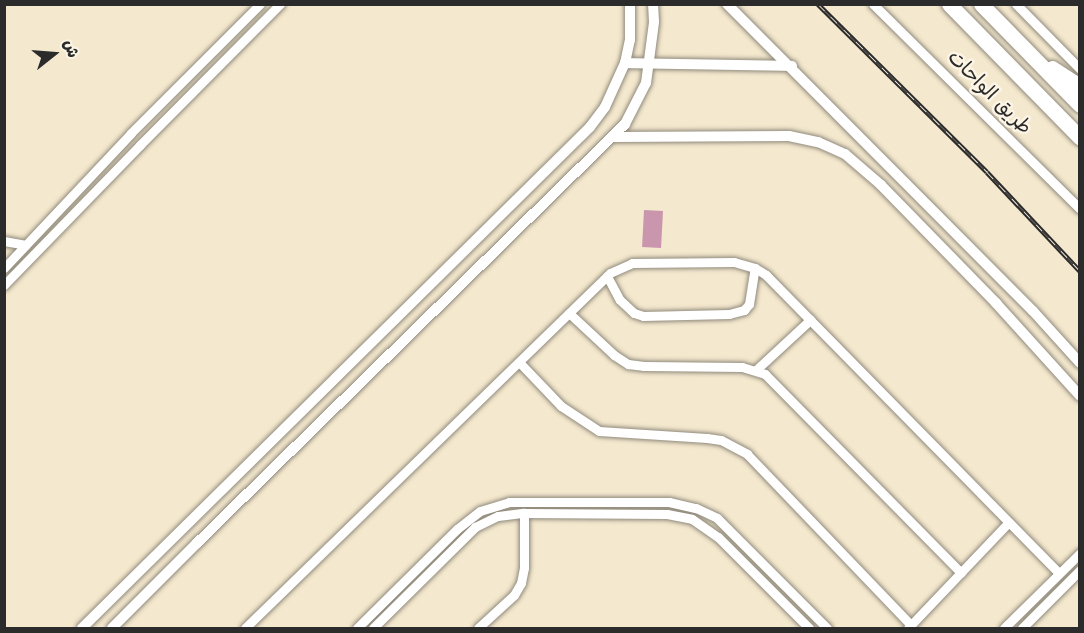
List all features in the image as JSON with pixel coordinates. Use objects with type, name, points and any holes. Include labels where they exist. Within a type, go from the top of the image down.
[{"type":"highway","name":"طريق الواحات","points":[[949,4],[1080,138]]},
{"type":"highway","points":[[981,4],[1080,105]]},
{"type":"highway","points":[[1030,54],[1080,86]]},
{"type":"street","points":[[4,268],[131,133],[261,4]]},
{"type":"street","points":[[4,285],[280,4]]},
{"type":"street","points":[[82,628],[590,127],[609,100],[625,63],[630,40],[630,4]]},
{"type":"street","points":[[112,628],[614,137],[636,106],[646,83],[650,63],[653,4]]},
{"type":"street","points":[[727,4],[792,66],[1034,311],[1080,363]]},
{"type":"street","name":"طريق الواحات","points":[[873,4],[1080,209]]},
{"type":"street","points":[[1016,4],[1080,69]]},
{"type":"street","points":[[625,63],[792,66]]},
{"type":"street","points":[[614,137],[777,136],[806,138],[845,154],[872,177],[996,303],[1080,396]]},
{"type":"street","points":[[872,177],[886,162]]},
{"type":"street","points":[[513,204],[528,219]]},
{"type":"street","points":[[4,241],[26,245]]},
{"type":"street","points":[[245,628],[607,276],[616,268],[632,263],[734,262],[754,268],[766,275],[1059,573]]},
{"type":"street","points":[[607,276],[620,300],[643,316],[729,314],[744,310],[749,304],[754,268]]},
{"type":"street","points":[[569,313],[614,355],[628,363],[644,366],[742,367],[756,370],[772,380],[961,573]]},
{"type":"street","points":[[756,370],[810,320]]},
{"type":"street","points":[[519,362],[561,406],[599,432],[721,440],[747,454],[909,627],[1009,522]]},
{"type":"street","points":[[357,628],[468,519],[494,505],[509,502],[676,502],[707,512],[726,527],[827,628]]},
{"type":"street","points":[[620,502],[620,514]]},
{"type":"street","points":[[478,628],[514,595],[521,583],[524,568],[524,513]]},
{"type":"street","points":[[373,628],[486,520],[524,513],[667,514],[692,519],[718,537],[809,628]]},
{"type":"street","points":[[182,529],[197,543]]},
{"type":"street","points":[[439,547],[447,555]]},
{"type":"street","points":[[1004,628],[1080,553]]},
{"type":"street","points":[[1022,628],[1080,570]]},
{"type":"street","points":[[773,593],[783,583]]},
{"type":"building","points":[[644,210],[663,211],[661,248],[642,247]]},
{"type":"railway","points":[[818,4],[987,172],[1080,271]]}]
